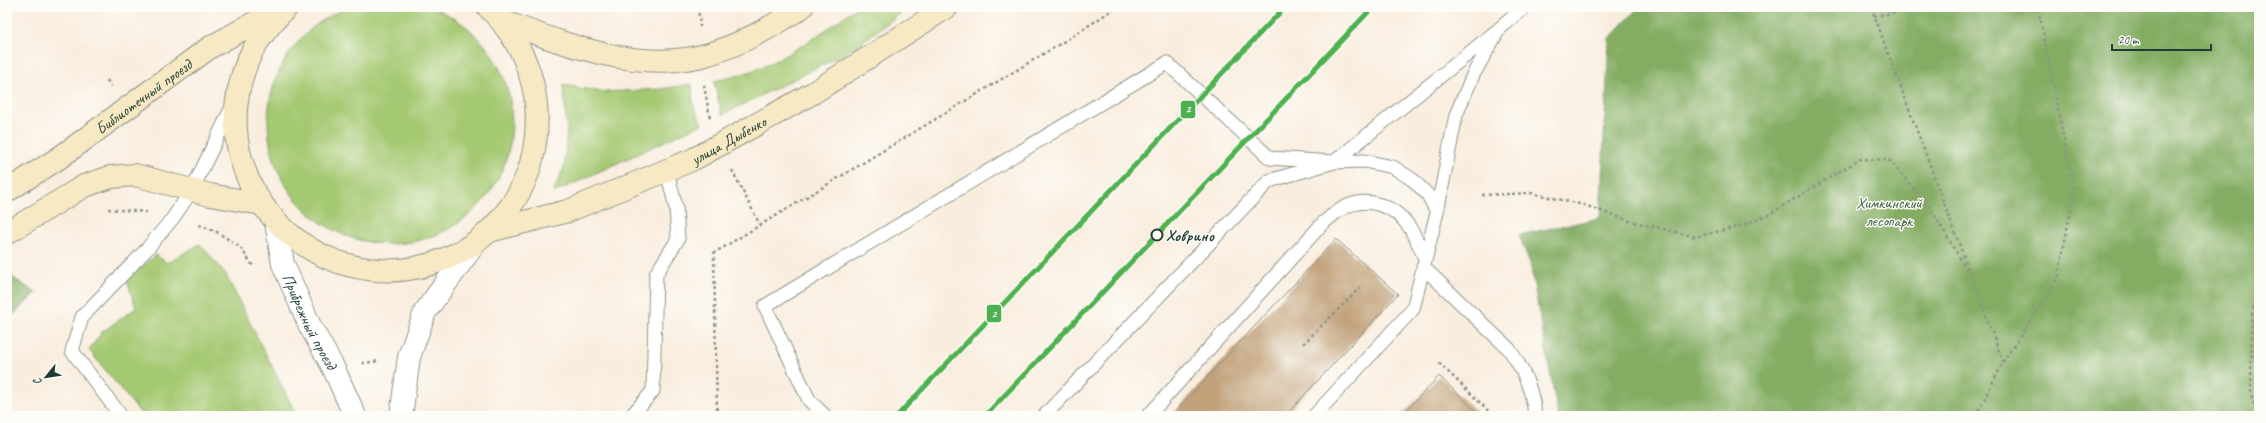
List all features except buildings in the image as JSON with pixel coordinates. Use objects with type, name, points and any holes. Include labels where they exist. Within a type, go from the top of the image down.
[{"type":"main road","name":"Библиотечный проезд","points":[[7,191],[59,158],[209,48],[282,7]]},
{"type":"main road","points":[[287,7],[268,27],[248,59],[238,96],[236,133],[245,171],[262,204],[276,222],[300,243],[326,258],[364,268],[388,271],[419,268],[448,258],[482,237],[514,202],[531,167],[538,129],[536,90],[523,54],[495,14]]},
{"type":"main road","points":[[495,14],[560,43],[607,56],[660,60],[702,56],[742,42],[802,7]]},
{"type":"main road","name":"улица Дыбенко","points":[[482,237],[568,211],[667,171],[721,146],[813,93],[926,22],[947,7]]},
{"type":"main road","points":[[7,234],[84,186],[111,177],[135,175],[210,196],[262,204]]},
{"type":"street","name":"Прибрежный проезд","points":[[276,222],[283,264],[310,326],[333,367],[355,416]]},
{"type":"street","points":[[401,416],[410,357],[425,312],[482,237]]},
{"type":"lane","points":[[1044,416],[1269,181],[1334,162],[1500,29],[1525,7]]},
{"type":"lane","points":[[1314,416],[1413,309],[1437,212],[1456,115],[1473,75],[1500,29]]},
{"type":"lane","points":[[825,416],[809,400],[765,306],[1167,63],[1270,158],[1334,162],[1364,162],[1393,167],[1412,180],[1428,195],[1437,212]]},
{"type":"lane","points":[[121,416],[72,351],[82,318],[146,250],[173,218],[192,190],[238,96]]},
{"type":"lane","points":[[631,416],[653,391],[656,274],[678,239],[676,208],[667,171]]},
{"type":"lane","points":[[1148,416],[1323,223],[1340,210],[1353,204],[1376,203],[1394,210],[1410,228],[1424,263],[1509,349],[1517,360],[1529,385],[1535,416]]},
{"type":"path","points":[[698,7],[699,19]]},
{"type":"path","points":[[716,416],[714,253],[1068,39],[1117,7]]},
{"type":"path","points":[[1871,7],[2003,362]]},
{"type":"path","points":[[1874,16],[1934,7]]},
{"type":"path","points":[[1976,416],[2003,362],[2058,279],[2074,190],[2038,7]]},
{"type":"path","points":[[703,84],[711,124]]},
{"type":"path","points":[[1482,195],[1532,193],[1584,204],[1630,221],[1696,237],[1740,226],[1768,215],[1860,159],[1888,160],[1929,206],[1974,282]]},
{"type":"path","points":[[730,166],[760,225]]},
{"type":"path","points":[[104,209],[134,209],[151,212]]},
{"type":"path","points":[[1303,344],[1362,286]]},
{"type":"path","points":[[2258,416],[2252,395],[2252,312],[2259,292]]},
{"type":"path","points":[[355,364],[384,360]]},
{"type":"path","points":[[1439,363],[1494,416]]},
{"type":"green space","points":[[390,0],[414,3],[437,10],[458,21],[476,36],[491,54],[502,75],[509,98],[512,122],[509,146],[502,169],[491,190],[476,208],[458,223],[437,234],[414,241],[390,244],[366,241],[343,234],[322,223],[304,208],[289,190],[278,169],[271,146],[268,122],[271,98],[278,75],[289,54],[304,36],[322,21],[343,10],[366,3]]},
{"type":"green space","points":[[857,7],[909,7],[850,51],[722,115],[714,81],[734,77],[754,70],[790,53]]},
{"type":"green space","name":"Химкинский лесопарк","points":[[1639,7],[2259,7],[2259,416],[1558,416],[1530,263],[1519,235],[1600,218],[1609,39]]},
{"type":"green space","points":[[692,84],[693,104],[702,124],[553,193],[564,167],[567,130],[563,85],[603,92],[661,89]]},
{"type":"green space","points":[[200,244],[225,273],[297,416],[143,416],[89,350],[102,332],[136,308],[127,280],[156,255],[167,263]]},
{"type":"green space","points":[[9,275],[36,293],[7,321],[7,276]]},
{"type":"transit line","name":"2","points":[[897,416],[1285,7]]},
{"type":"transit line","name":"2","points":[[985,416],[1373,7]]},
{"type":"place","name":"Ховрино","points":[[1157,235]]}]
